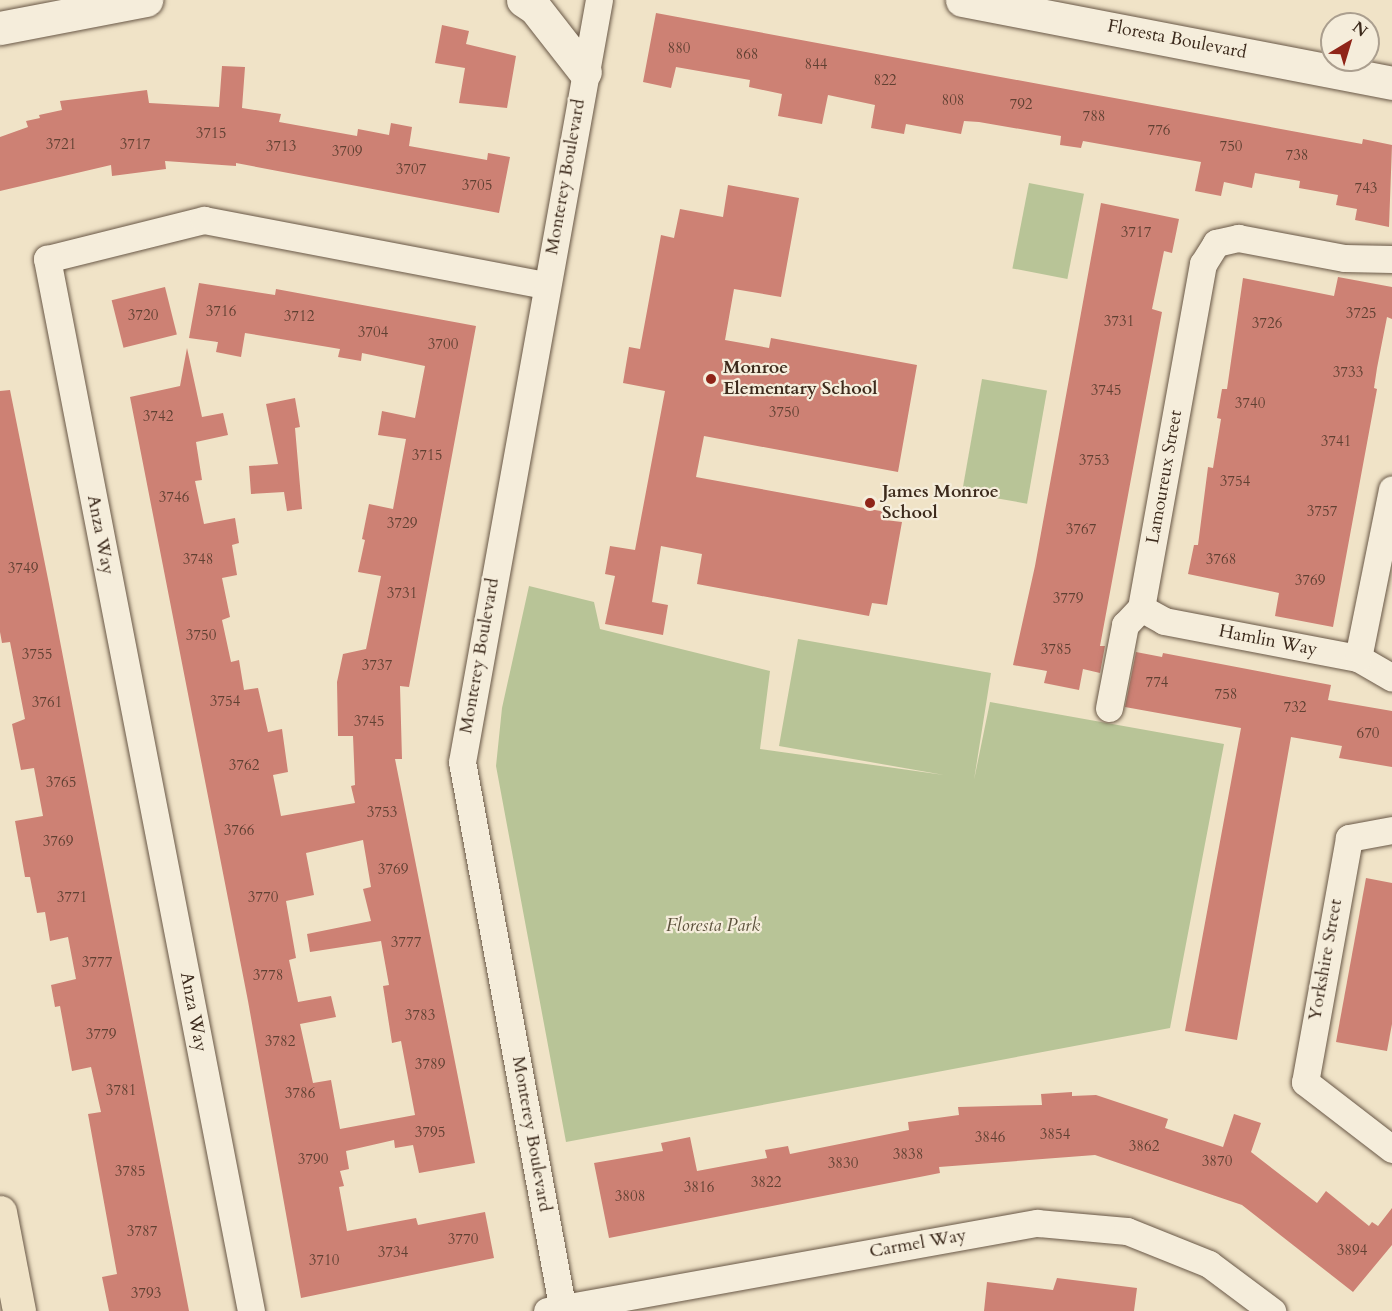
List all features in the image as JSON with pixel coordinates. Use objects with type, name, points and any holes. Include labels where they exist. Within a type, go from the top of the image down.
[{"type":"highway","points":[[0,1212],[19,1311]]},
{"type":"street","points":[[0,28],[146,0]]},
{"type":"street","points":[[524,0],[535,8],[585,72]]},
{"type":"street","name":"Monterey Boulevard","points":[[558,1310],[462,762],[599,0]]},
{"type":"street","name":"Floresta Boulevard","points":[[962,0],[1392,83]]},
{"type":"street","name":"Anza Way","points":[[251,1311],[47,259],[204,220],[546,285]]},
{"type":"street","name":"Lamoureux Street","points":[[1109,708],[1125,625],[1141,608],[1203,264],[1216,243],[1238,238],[1344,258],[1392,259]]},
{"type":"street","points":[[1358,658],[1392,489]]},
{"type":"street","name":"Hamlin Way","points":[[1141,608],[1164,621],[1358,658],[1392,678]]},
{"type":"street","name":"Yorkshire Street","points":[[1392,830],[1348,838],[1305,1082],[1392,1149]]},
{"type":"street","name":"Carmel Way","points":[[558,1310],[1037,1223],[1127,1231],[1209,1264],[1272,1311]]},
{"type":"green space","points":[[1029,183],[1084,194],[1067,279],[1012,268]]},
{"type":"green space","points":[[982,379],[1047,390],[1027,504],[962,492]]},
{"type":"green space","name":"Floresta Park","points":[[529,586],[594,602],[600,629],[770,671],[760,749],[944,775],[779,746],[798,639],[991,673],[974,780],[990,702],[1224,744],[1170,1028],[566,1142],[496,766],[502,708]]},
{"type":"building","points":[[656,13],[1362,144],[1363,139],[1392,145],[1389,227],[1355,220],[1357,209],[1336,205],[1338,195],[1299,188],[1300,181],[1255,173],[1252,188],[1224,182],[1221,196],[1195,191],[1201,162],[1083,141],[1081,148],[1060,145],[1061,136],[979,122],[964,121],[961,134],[906,124],[904,134],[871,128],[875,105],[828,95],[822,124],[778,116],[782,94],[749,87],[750,80],[676,67],[671,88],[643,82]]},
{"type":"building","points":[[442,25],[469,31],[466,44],[516,56],[507,108],[459,103],[465,68],[435,63]]},
{"type":"building","points":[[222,66],[245,67],[242,108],[281,114],[279,122],[357,136],[358,129],[389,135],[391,123],[412,127],[409,146],[487,160],[488,153],[510,157],[499,213],[236,163],[236,166],[165,161],[166,169],[112,176],[111,165],[0,191],[0,137],[28,127],[26,121],[40,118],[39,115],[62,110],[60,101],[147,90],[149,103],[219,107]]},
{"type":"building","points":[[728,185],[799,198],[781,297],[734,289],[725,340],[769,348],[771,338],[917,365],[898,472],[704,436],[696,477],[886,512],[885,520],[902,522],[887,605],[872,603],[869,616],[697,584],[702,554],[661,546],[652,602],[668,605],[663,635],[605,624],[615,576],[605,574],[610,546],[635,550],[665,391],[623,383],[629,347],[640,349],[661,235],[674,238],[680,209],[723,217]]},
{"type":"building","points":[[1101,203],[1179,219],[1172,253],[1164,251],[1152,309],[1162,312],[1100,646],[1105,646],[1100,673],[1083,669],[1079,690],[1044,683],[1047,671],[1013,665],[1035,566]]},
{"type":"building","points":[[1338,277],[1392,287],[1392,319],[1387,317],[1377,368],[1374,388],[1377,389],[1333,627],[1275,616],[1279,593],[1188,574],[1194,545],[1198,545],[1208,467],[1213,468],[1221,419],[1217,418],[1222,389],[1227,389],[1243,278],[1334,296]]},
{"type":"building","points":[[199,283],[275,295],[276,289],[476,326],[409,687],[400,686],[402,759],[395,759],[475,1163],[419,1173],[413,1145],[395,1148],[394,1140],[346,1151],[349,1169],[340,1171],[344,1186],[339,1187],[347,1231],[416,1218],[418,1225],[485,1212],[494,1258],[301,1298],[248,1001],[130,397],[180,386],[187,348],[202,417],[223,413],[228,435],[196,442],[202,480],[195,481],[204,524],[235,518],[239,543],[232,545],[237,575],[222,578],[230,617],[222,620],[231,662],[239,660],[244,690],[258,688],[268,732],[282,729],[288,772],[273,775],[281,816],[355,803],[351,786],[355,785],[353,736],[338,736],[337,682],[343,654],[366,649],[381,576],[358,572],[365,540],[362,539],[369,504],[393,509],[406,439],[378,435],[382,411],[415,418],[425,366],[362,353],[361,361],[338,357],[340,349],[245,333],[241,357],[216,352],[218,342],[189,338]],"holes":[[[363,840],[371,887],[363,889],[371,921],[307,934],[310,952],[381,941],[389,985],[383,986],[392,1043],[401,1041],[415,1115],[340,1129],[331,1080],[313,1083],[300,1024],[336,1017],[331,996],[298,1002],[289,960],[296,958],[286,901],[314,895],[306,853]]]},
{"type":"building","points":[[165,287],[177,335],[123,348],[112,300]]},
{"type":"building","points":[[10,390],[189,1311],[109,1311],[102,1277],[117,1274],[88,1114],[101,1112],[91,1067],[72,1071],[60,1006],[55,1007],[51,985],[76,979],[68,937],[50,941],[45,912],[37,913],[30,877],[25,877],[15,821],[43,816],[34,768],[21,770],[12,724],[25,719],[10,642],[2,643],[0,632],[0,391]]},
{"type":"building","points":[[295,398],[300,427],[295,428],[302,509],[287,511],[284,492],[251,494],[249,466],[278,464],[266,404]]},
{"type":"building","points":[[1136,652],[1162,657],[1163,653],[1331,685],[1328,700],[1392,711],[1392,767],[1339,758],[1342,746],[1291,737],[1237,1040],[1185,1031],[1241,728],[1125,707]]},
{"type":"building","points":[[1366,878],[1392,883],[1392,1024],[1387,1051],[1336,1042]]},
{"type":"building","points":[[1072,1092],[1072,1096],[1096,1095],[1168,1119],[1165,1128],[1223,1147],[1234,1114],[1261,1123],[1251,1152],[1317,1203],[1326,1191],[1369,1226],[1372,1222],[1378,1226],[1392,1208],[1392,1245],[1353,1292],[1242,1205],[1095,1155],[939,1167],[940,1173],[609,1238],[594,1163],[663,1151],[661,1143],[690,1137],[697,1171],[767,1158],[765,1150],[788,1146],[790,1154],[909,1130],[908,1122],[959,1115],[958,1107],[1042,1105],[1041,1094]]},
{"type":"building","points":[[1057,1278],[1137,1288],[1134,1311],[984,1311],[987,1282],[1053,1290]]},
{"type":"place","name":"Monroe Elementary School","points":[[711,379]]},
{"type":"place","name":"James Monroe School","points":[[870,503]]}]
